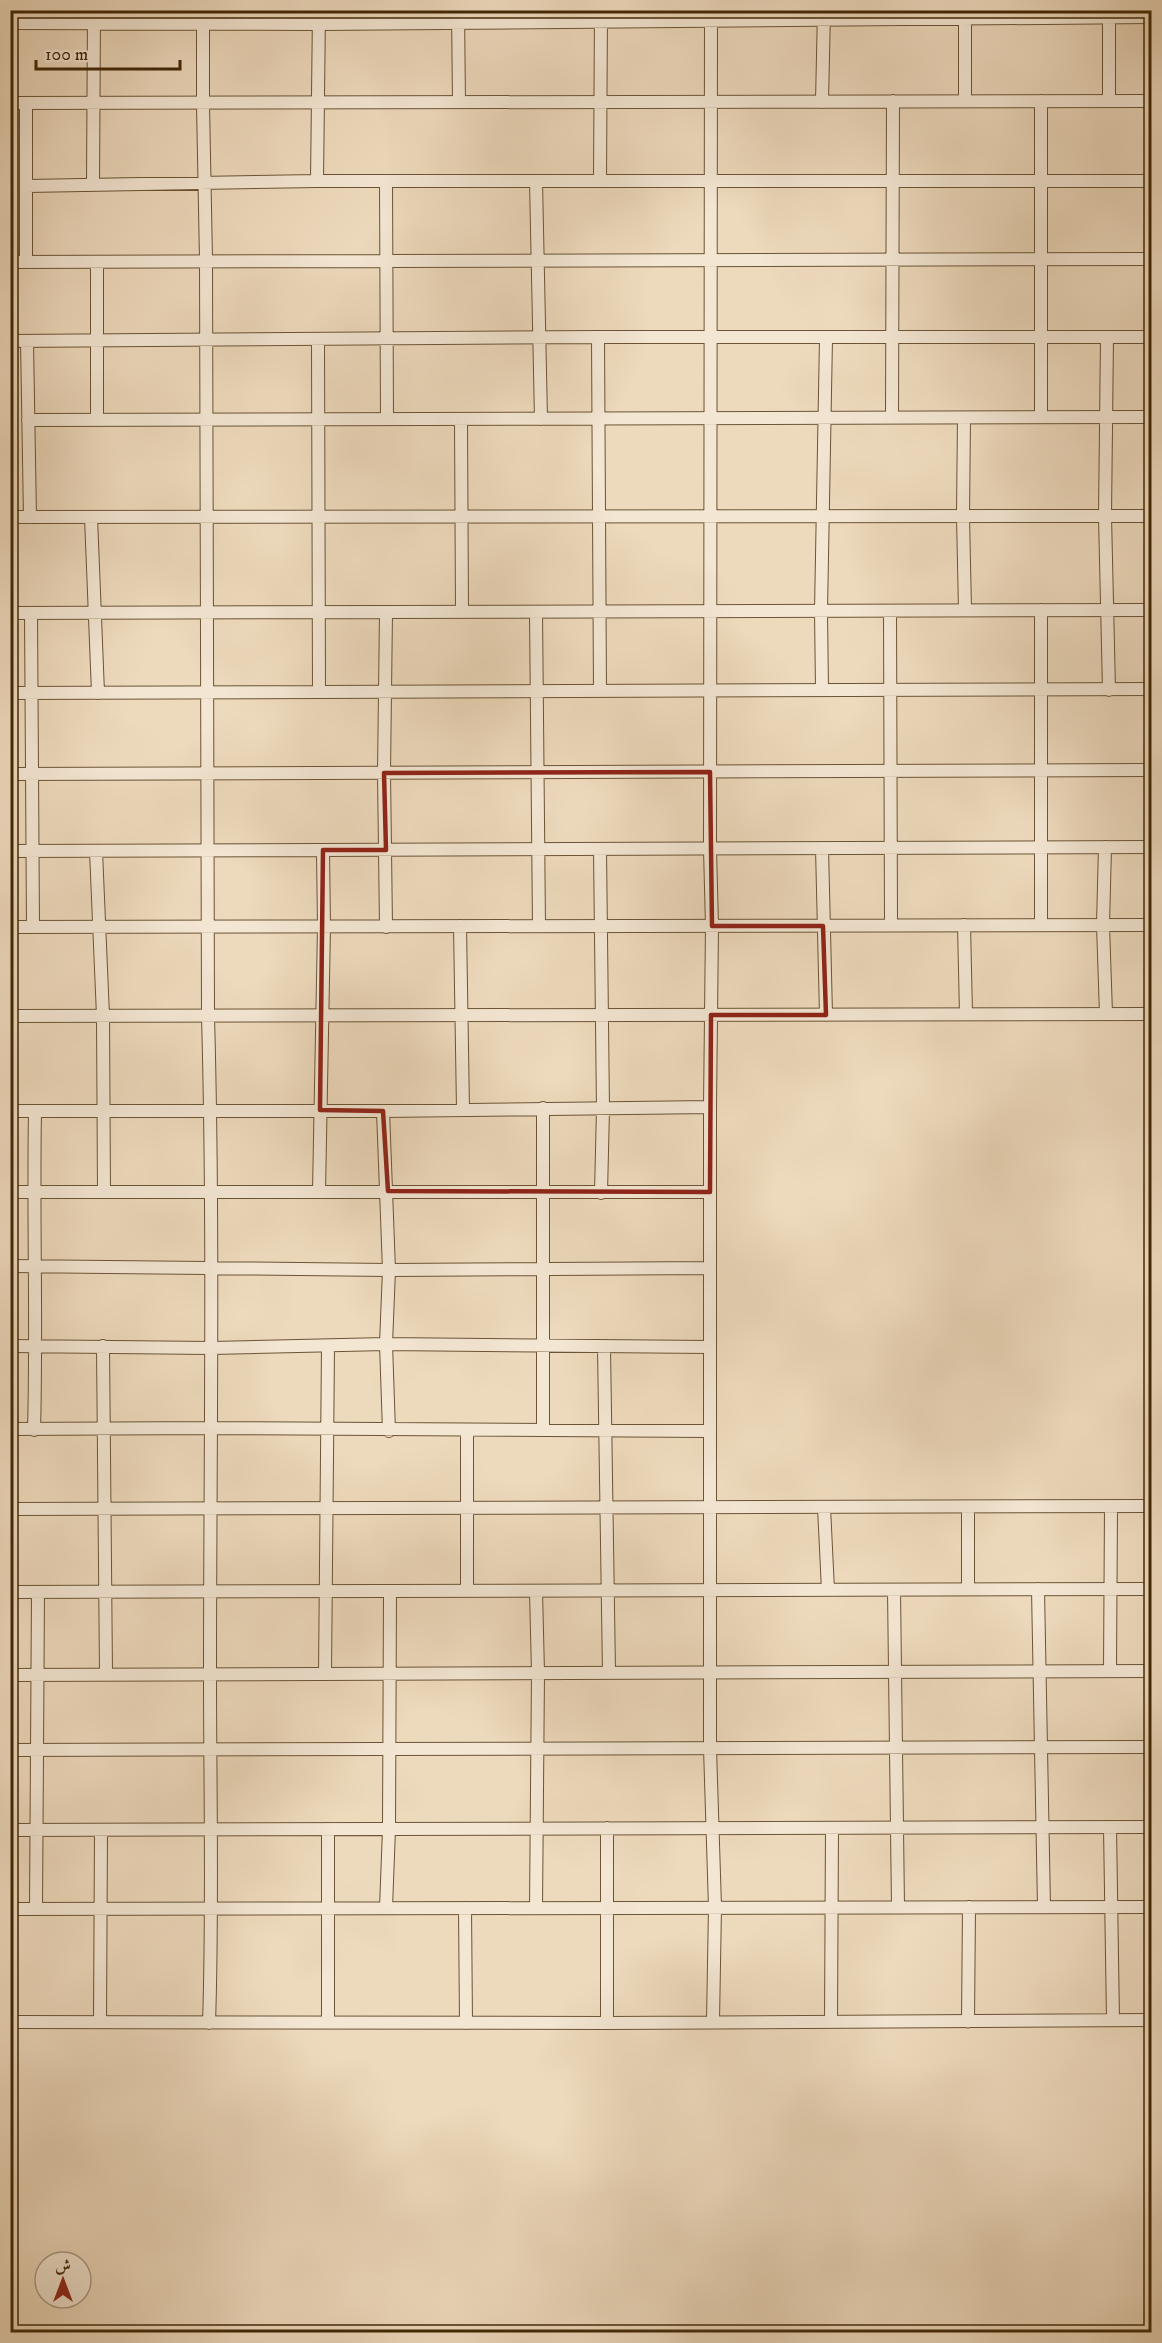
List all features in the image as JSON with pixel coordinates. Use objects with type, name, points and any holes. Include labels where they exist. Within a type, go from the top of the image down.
[{"type":"street","points":[[317,181],[319,10]]},
{"type":"street","points":[[965,14],[965,101]]},
{"type":"street","points":[[1108,14],[1108,101]]},
{"type":"street","points":[[10,23],[94,17],[203,17],[318,24],[458,16],[1108,14],[1152,17]]},
{"type":"street","points":[[711,15],[710,1748],[715,1908],[713,2021]]},
{"type":"street","points":[[822,102],[824,15]]},
{"type":"street","points":[[458,16],[459,102]]},
{"type":"street","points":[[600,181],[601,16]]},
{"type":"street","points":[[93,185],[94,17]]},
{"type":"street","points":[[203,17],[212,1348],[210,1674],[213,1908],[209,2023]]},
{"type":"street","points":[[892,418],[893,101]]},
{"type":"street","points":[[1041,101],[1041,417]]},
{"type":"street","points":[[10,103],[1152,101]]},
{"type":"street","points":[[26,103],[26,262]]},
{"type":"street","points":[[26,186],[317,181],[1152,181]]},
{"type":"street","points":[[386,181],[387,419]]},
{"type":"street","points":[[536,181],[541,419]]},
{"type":"street","points":[[10,262],[1152,259]]},
{"type":"street","points":[[97,262],[97,420]]},
{"type":"street","points":[[598,337],[600,691]]},
{"type":"street","points":[[10,341],[598,337],[1152,337]]},
{"type":"street","points":[[1107,337],[1105,516],[1108,690]]},
{"type":"street","points":[[822,690],[822,517],[826,338]]},
{"type":"street","points":[[318,339],[319,692]]},
{"type":"street","points":[[27,341],[30,517]]},
{"type":"street","points":[[28,420],[1152,417]]},
{"type":"street","points":[[964,418],[965,610]]},
{"type":"street","points":[[461,419],[462,612]]},
{"type":"street","points":[[10,517],[1152,516]]},
{"type":"street","points":[[91,517],[98,693]]},
{"type":"street","points":[[1041,610],[1041,925]]},
{"type":"street","points":[[10,613],[1152,610]]},
{"type":"street","points":[[890,611],[891,926]]},
{"type":"street","points":[[386,612],[384,692],[386,927]]},
{"type":"street","points":[[536,612],[539,926]]},
{"type":"street","points":[[31,613],[33,927]]},
{"type":"street","points":[[10,693],[1152,689]]},
{"type":"street","points":[[10,774],[1152,770]]},
{"type":"street","points":[[1105,847],[1103,925],[1106,1014]]},
{"type":"street","points":[[10,851],[1152,847]]},
{"type":"street","points":[[822,848],[826,1015]]},
{"type":"street","points":[[600,849],[603,1109],[601,1193]]},
{"type":"street","points":[[319,1192],[324,927],[323,850]]},
{"type":"street","points":[[96,851],[103,1016],[104,1192]]},
{"type":"street","points":[[964,925],[966,1014]]},
{"type":"street","points":[[10,927],[1152,925]]},
{"type":"street","points":[[460,926],[463,1109]]},
{"type":"street","points":[[10,1016],[1152,1014]]},
{"type":"street","points":[[10,1111],[383,1111],[710,1107]]},
{"type":"street","points":[[543,1108],[543,1430]]},
{"type":"street","points":[[383,1111],[389,1270],[386,1344],[389,1431]]},
{"type":"street","points":[[34,1430],[35,1112]]},
{"type":"street","points":[[10,1192],[710,1192]]},
{"type":"street","points":[[10,1266],[389,1270],[543,1267],[710,1268]]},
{"type":"street","points":[[10,1346],[212,1348],[386,1344],[710,1347]]},
{"type":"street","points":[[103,1347],[106,1674]]},
{"type":"street","points":[[325,1674],[328,1347]]},
{"type":"street","points":[[604,1347],[609,1673]]},
{"type":"street","points":[[10,1429],[710,1431]]},
{"type":"street","points":[[467,1430],[467,1591]]},
{"type":"street","points":[[1110,1671],[1111,1506]]},
{"type":"street","points":[[10,1509],[1152,1506]]},
{"type":"street","points":[[824,1507],[828,1590]]},
{"type":"street","points":[[968,1507],[968,1589]]},
{"type":"street","points":[[1038,1589],[1044,1907]]},
{"type":"street","points":[[10,1592],[1152,1589]]},
{"type":"street","points":[[894,1590],[898,1907]]},
{"type":"street","points":[[386,1908],[389,1829],[390,1591]]},
{"type":"street","points":[[536,1591],[538,1673],[536,1908]]},
{"type":"street","points":[[36,1909],[38,1592]]},
{"type":"street","points":[[10,1675],[1152,1671]]},
{"type":"street","points":[[10,1750],[1152,1746]]},
{"type":"street","points":[[1110,1827],[1113,2020]]},
{"type":"street","points":[[10,1830],[1152,1827]]},
{"type":"street","points":[[607,1828],[607,2023]]},
{"type":"street","points":[[831,2022],[832,1828]]},
{"type":"street","points":[[328,1829],[328,2022]]},
{"type":"street","points":[[100,1830],[100,2022]]},
{"type":"street","points":[[968,2022],[969,1907]]},
{"type":"street","points":[[10,1909],[1152,1907]]},
{"type":"street","points":[[465,1908],[466,2023]]},
{"type":"street","points":[[10,2022],[607,2023],[1152,2020]]},
{"type":"highlighted area","points":[[710,772],[712,926],[823,926],[826,1015],[711,1015],[710,1192],[388,1191],[383,1111],[320,1110],[323,850],[386,850],[384,773]]}]
